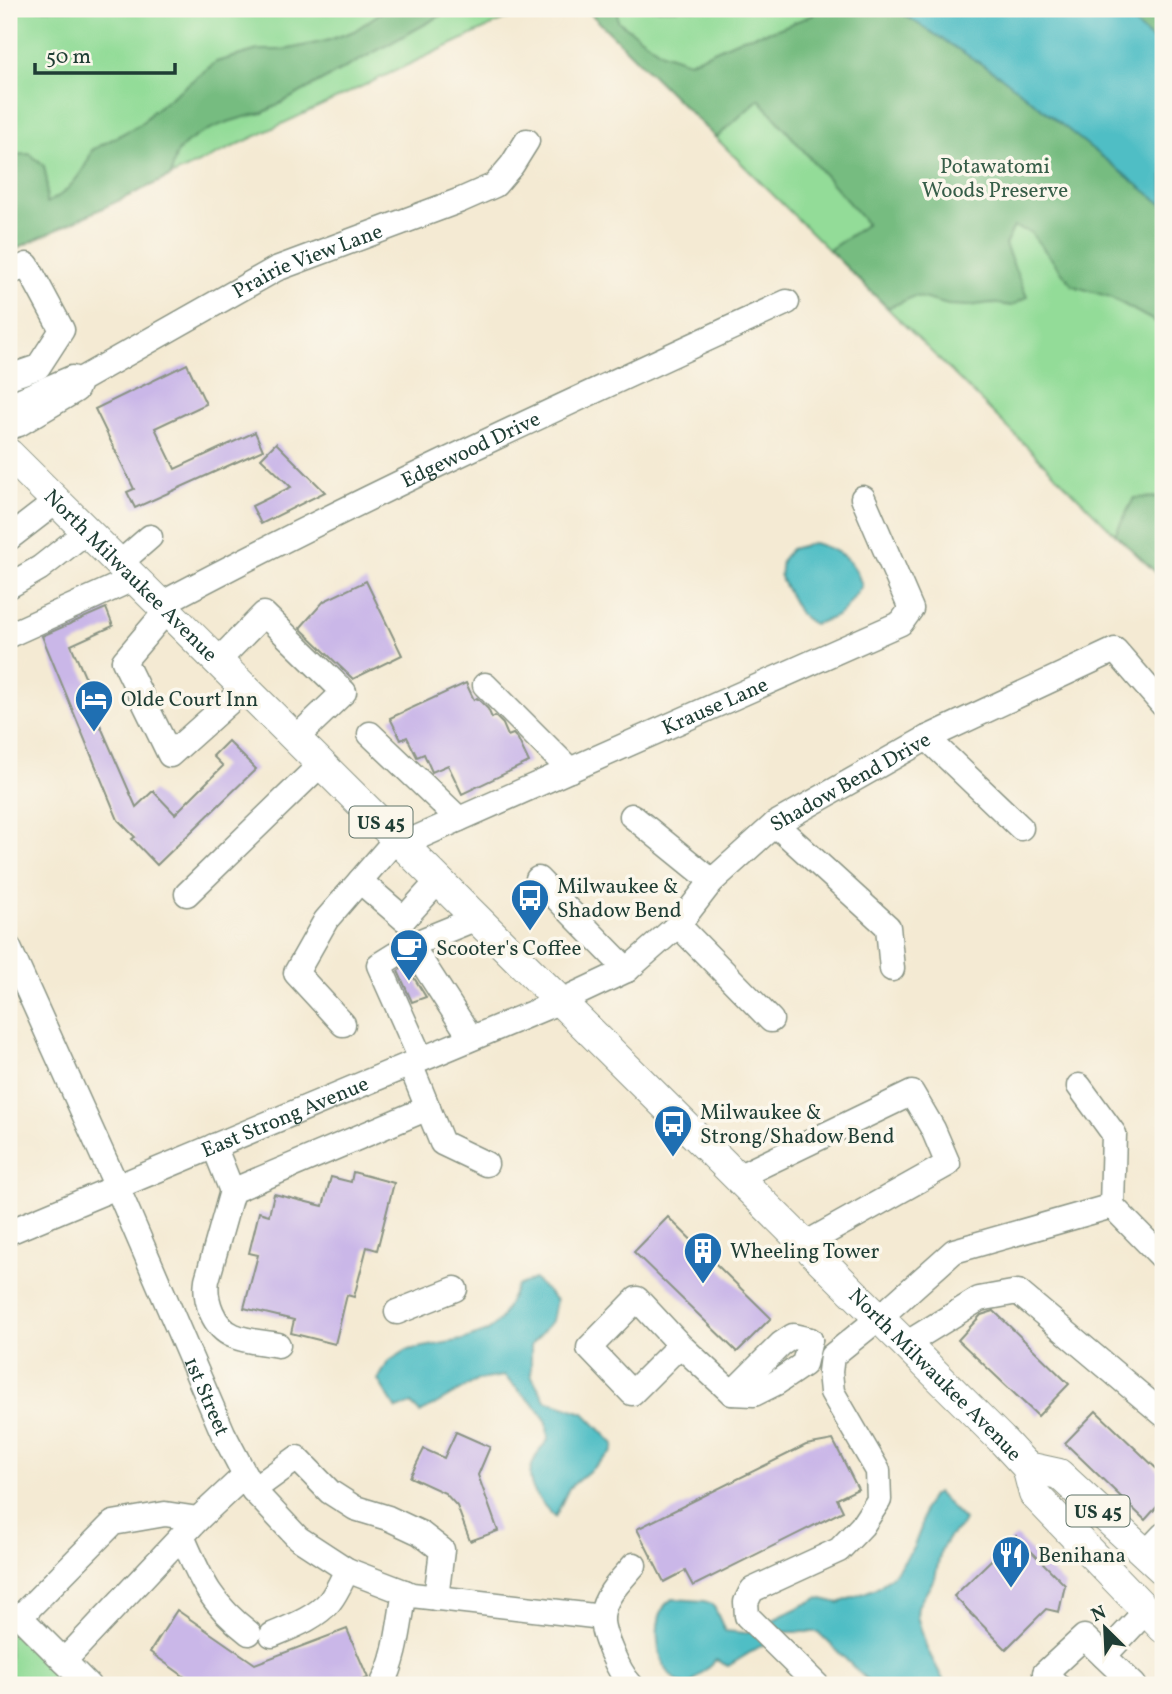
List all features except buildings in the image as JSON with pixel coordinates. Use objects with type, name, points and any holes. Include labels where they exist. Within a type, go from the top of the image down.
[{"type":"main road","name":"North Milwaukee Avenue","points":[[9,454],[1027,1467],[1034,1494],[1154,1620]]},
{"type":"main road","name":"North Milwaukee Avenue","points":[[1027,1467],[1059,1474],[1157,1553]]},
{"type":"street","name":"Prairie View Lane","points":[[9,427],[19,424],[76,390],[80,380],[276,269],[495,185],[527,141]]},
{"type":"street","points":[[9,273],[27,265],[62,330],[38,367],[9,377]]},
{"type":"street","name":"Edgewood Drive","points":[[164,607],[235,565],[498,436],[787,302]]},
{"type":"street","points":[[50,349],[69,362],[80,380]]},
{"type":"street","name":"Prairie View Lane","points":[[9,405],[70,378],[80,380]]},
{"type":"street","name":"Krause Lane","points":[[400,841],[459,819],[901,623],[911,609],[863,498]]},
{"type":"street","points":[[9,538],[57,501]]},
{"type":"street","points":[[9,586],[40,568],[88,531]]},
{"type":"street","points":[[9,635],[128,571],[150,537]]},
{"type":"street","points":[[164,607],[124,661],[170,755],[245,688]]},
{"type":"street","points":[[218,662],[264,614],[344,692],[295,739]]},
{"type":"street","name":"Shadow Bend Drive","points":[[561,1001],[627,970],[678,925],[712,881],[775,824],[927,738],[1115,650],[1163,705]]},
{"type":"street","points":[[485,685],[570,770]]},
{"type":"street","points":[[370,734],[459,819]]},
{"type":"street","points":[[927,738],[1021,828]]},
{"type":"street","points":[[187,894],[321,764]]},
{"type":"street","points":[[632,816],[712,881]]},
{"type":"street","points":[[775,824],[888,928],[892,969]]},
{"type":"street","points":[[343,1024],[296,973],[327,920],[360,881],[400,841]]},
{"type":"street","points":[[538,879],[627,970]]},
{"type":"street","points":[[360,881],[404,919],[439,880]]},
{"type":"street","points":[[477,918],[411,945],[379,965],[416,1061],[428,1108],[442,1143],[486,1164]]},
{"type":"street","points":[[678,925],[771,1020]]},
{"type":"street","points":[[411,945],[471,1038]]},
{"type":"street","name":"1st Street","points":[[9,948],[117,1187],[223,1433],[249,1483],[298,1538],[347,1570],[405,1592],[436,1598],[602,1617]]},
{"type":"street","name":"East Strong Avenue","points":[[9,1232],[561,1001]]},
{"type":"street","points":[[1079,1086],[1114,1134],[1112,1206],[1163,1258]]},
{"type":"street","points":[[738,1177],[912,1093],[933,1129],[948,1164],[805,1244]]},
{"type":"street","points":[[232,1191],[428,1108]]},
{"type":"street","points":[[214,1146],[232,1191],[207,1280],[205,1294],[210,1310],[232,1336],[278,1345]]},
{"type":"street","points":[[817,1685],[747,1616],[746,1602],[752,1590],[839,1550],[862,1526],[879,1500],[878,1471],[832,1392],[832,1356],[954,1251],[1112,1206]]},
{"type":"street","points":[[397,1312],[455,1289]]},
{"type":"street","points":[[906,1344],[979,1299],[1018,1292],[1163,1414]]},
{"type":"street","points":[[680,1345],[732,1394],[754,1394],[804,1364],[810,1340],[819,1364],[830,1370]]},
{"type":"street","points":[[64,1661],[190,1527],[249,1483],[297,1458],[330,1492],[355,1508],[388,1518],[420,1533],[442,1550],[436,1598]]},
{"type":"street","points":[[88,1685],[20,1617],[114,1522],[165,1514],[190,1527],[211,1596],[229,1617],[260,1634],[304,1620],[331,1601],[347,1570]]},
{"type":"street","points":[[631,1685],[622,1676],[609,1646],[602,1617],[615,1587],[634,1564]]},
{"type":"street","points":[[382,1685],[388,1675],[405,1592]]},
{"type":"street","points":[[1104,1656],[1154,1620]]},
{"type":"street","points":[[1057,1685],[1045,1673],[1084,1637],[1134,1685]]},
{"type":"path","points":[[1150,9],[1163,21]]},
{"type":"green space","points":[[9,9],[527,9],[9,252]]},
{"type":"green space","points":[[386,9],[453,9],[263,113],[230,121],[197,136],[178,152],[171,176],[9,252],[9,155],[30,154],[44,166],[47,181],[46,203],[61,194],[74,181],[92,150],[141,124],[151,113],[216,62],[258,50],[284,50],[326,41],[354,31]]},
{"type":"green space","name":"Potawatomi Woods Preserve","points":[[586,9],[1163,9],[1163,579],[1115,534]]},
{"type":"green space","points":[[586,9],[617,9],[618,21],[662,53],[689,62],[743,38],[775,30],[813,15],[814,9],[895,9],[1002,77],[1163,205],[1163,326],[1110,297],[1073,286],[1030,232],[1014,227],[1005,245],[1027,297],[1012,306],[991,303],[968,306],[948,305],[915,296],[888,308],[829,250],[867,224],[759,99],[716,138]]},
{"type":"green space","points":[[1118,9],[1163,9],[1163,49]]},
{"type":"green space","points":[[1163,497],[1163,579],[1115,534],[1134,498]]},
{"type":"green space","points":[[9,1623],[73,1685],[9,1685]]},
{"type":"water","points":[[895,9],[1118,9],[1163,49],[1163,205],[1002,77]]},
{"type":"water","points":[[814,543],[845,557],[855,569],[862,586],[838,615],[813,624],[800,614],[780,577],[782,560],[791,549]]},
{"type":"water","points":[[534,1279],[556,1300],[552,1321],[531,1345],[531,1375],[545,1400],[584,1413],[614,1444],[612,1452],[569,1488],[555,1517],[538,1498],[530,1480],[533,1462],[548,1440],[547,1422],[538,1409],[504,1376],[478,1380],[420,1413],[411,1404],[396,1409],[378,1380],[388,1362],[407,1350],[462,1340],[488,1331],[500,1320],[517,1286]]},
{"type":"water","points":[[937,1493],[964,1520],[941,1550],[935,1578],[918,1606],[917,1616],[927,1649],[946,1685],[872,1685],[818,1632],[783,1632],[728,1666],[716,1660],[689,1685],[677,1681],[668,1672],[658,1645],[658,1631],[665,1606],[673,1599],[713,1604],[725,1631],[746,1633],[818,1598],[839,1603],[879,1587],[896,1572],[913,1548],[921,1528],[924,1509]]},
{"type":"place","name":"Olde Court Inn","points":[[94,733]]},
{"type":"place","name":"Milwaukee & Shadow Bend","points":[[530,932]]},
{"type":"place","name":"Scooter's Coffee","points":[[409,982]]},
{"type":"place","name":"Milwaukee & Strong/Shadow Bend","points":[[673,1158]]},
{"type":"place","name":"Wheeling Tower","points":[[703,1285]]},
{"type":"place","name":"Benihana","points":[[1011,1589]]}]
